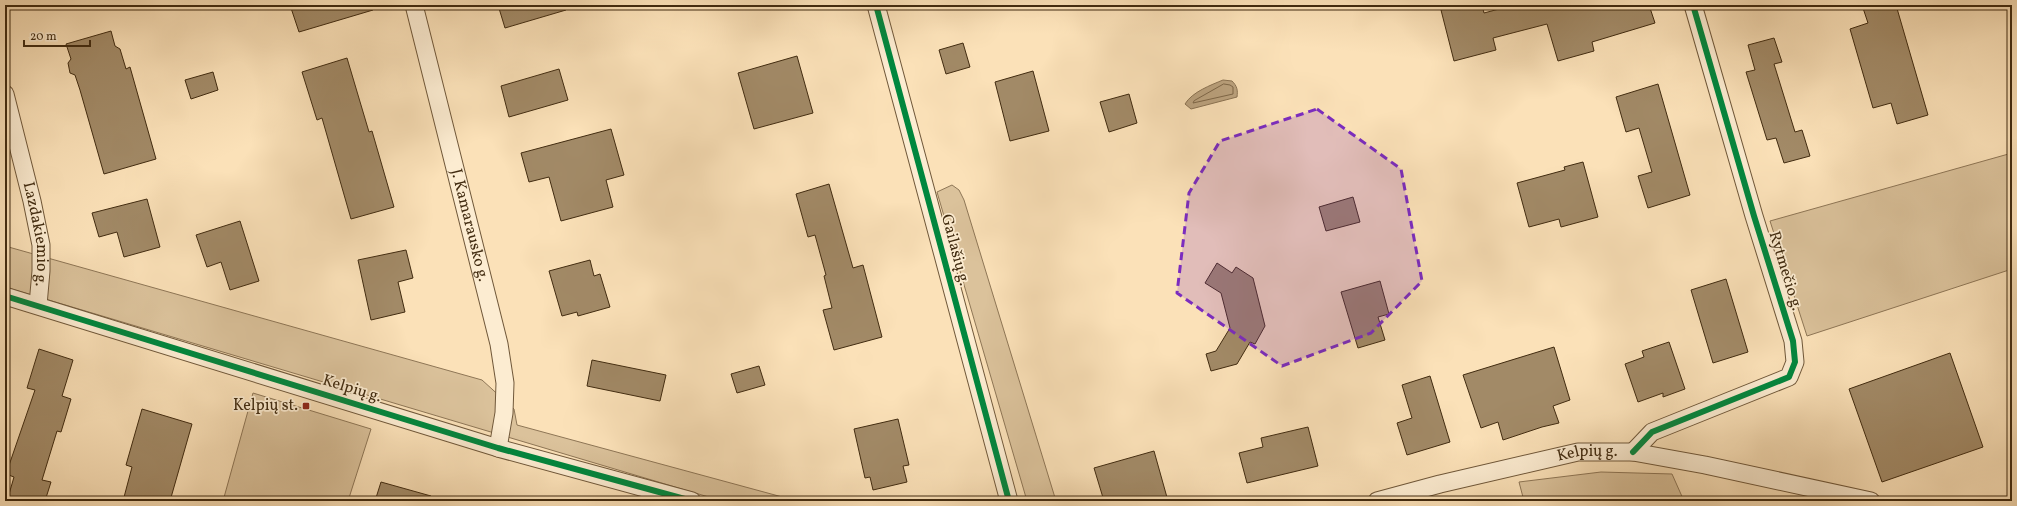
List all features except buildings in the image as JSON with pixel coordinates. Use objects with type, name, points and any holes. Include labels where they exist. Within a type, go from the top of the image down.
[{"type":"street","name":"J. Kamarausko g.","points":[[414,5],[499,344],[505,383],[504,413],[498,448]]},
{"type":"street","name":"Gailašių g.","points":[[876,5],[1009,501]]},
{"type":"street","name":"Rytmečio g.","points":[[1633,452],[1652,432],[1790,377],[1794,362],[1793,341],[1752,208],[1693,5]]},
{"type":"street","name":"Lazdakiemio g.","points":[[5,94],[32,201],[41,245],[41,271],[38,305]]},
{"type":"street","name":"Kelpių g.","points":[[5,296],[498,448],[638,494],[692,501]]},
{"type":"street","name":"Kelpių g.","points":[[1377,501],[1440,484],[1578,452],[1633,452],[1705,465],[1871,501]]},
{"type":"highlighted area","points":[[1317,109],[1401,169],[1422,281],[1371,333],[1282,366],[1177,293],[1189,193],[1220,141]]},
{"type":"shaded area","points":[[2012,153],[2012,269],[1807,336],[1770,221]]},
{"type":"shaded area","points":[[952,185],[959,190],[964,200],[1056,501],[1027,501],[937,192]]},
{"type":"shaded area","points":[[5,246],[482,380],[514,409],[517,425],[797,501],[722,501],[5,287]]},
{"type":"shaded area","points":[[253,393],[371,429],[348,501],[223,501]]},
{"type":"shaded area","points":[[1601,472],[1672,474],[1684,501],[1524,501],[1519,482]]},
{"type":"water","points":[[1223,80],[1232,81],[1234,83],[1237,88],[1237,97],[1191,109],[1185,104],[1197,92]]},
{"type":"cycle path","points":[[876,5],[1009,501]]},
{"type":"cycle path","points":[[1633,452],[1652,432],[1789,377],[1795,362],[1793,341],[1754,216],[1693,5]]},
{"type":"cycle path","points":[[5,296],[498,448],[692,501]]},
{"type":"place","name":"Kelpių st.","points":[[306,406]]}]
